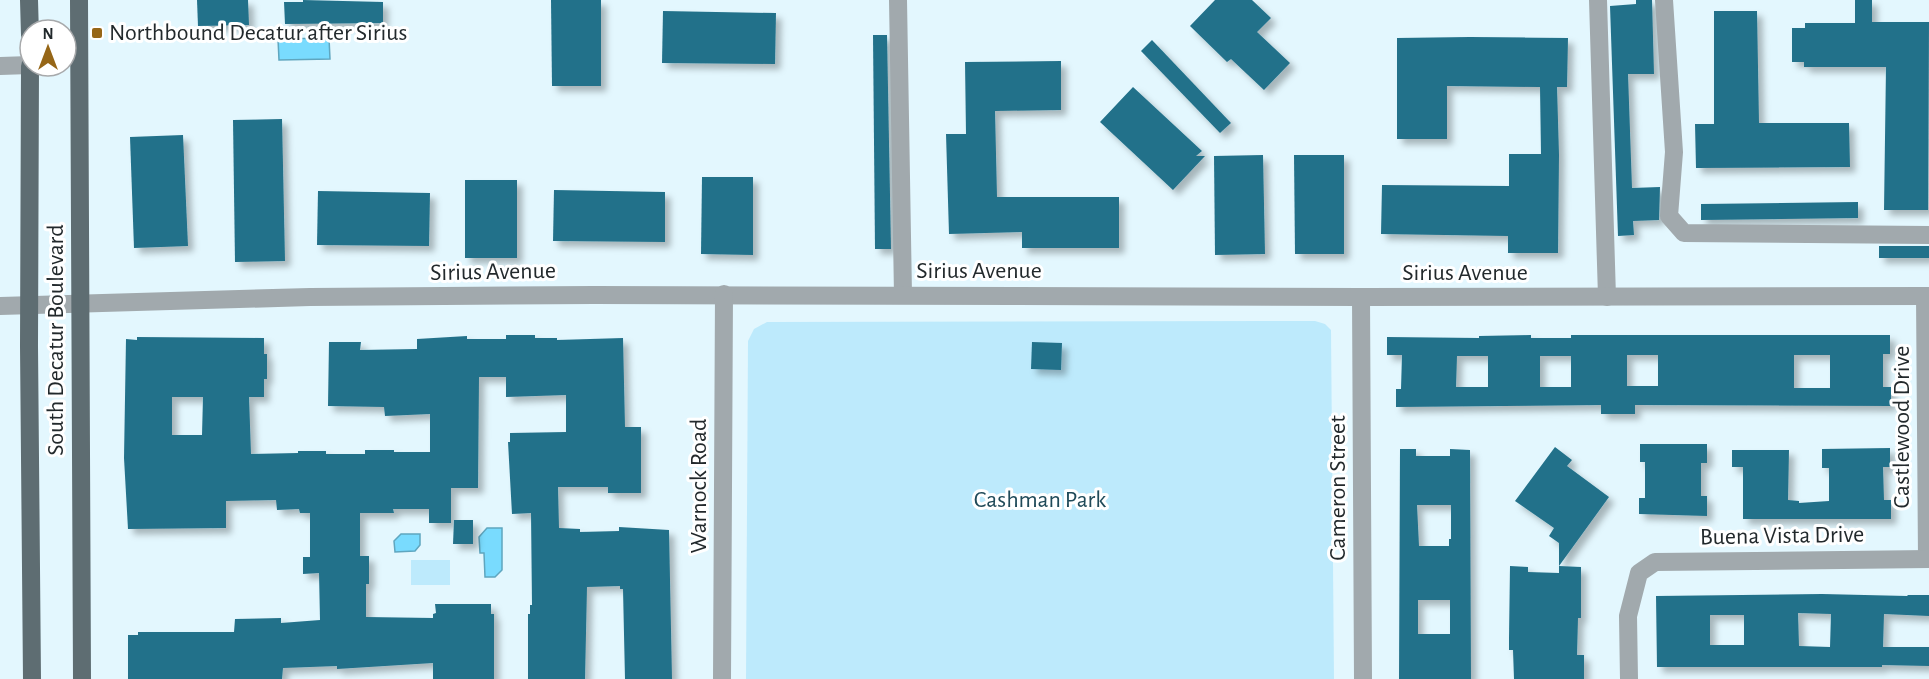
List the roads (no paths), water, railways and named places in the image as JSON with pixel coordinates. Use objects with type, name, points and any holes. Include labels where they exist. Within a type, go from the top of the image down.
[{"type":"main road","points":[[29,0],[30,18]]},
{"type":"main road","name":"South Decatur Boulevard","points":[[79,0],[82,679]]},
{"type":"main road","name":"South Decatur Boulevard","points":[[30,78],[32,679]]},
{"type":"street","points":[[898,0],[903,295]]},
{"type":"street","points":[[1598,0],[1607,297]]},
{"type":"street","points":[[1664,0],[1674,152],[1669,216],[1684,233],[1929,235]]},
{"type":"street","points":[[0,66],[18,65]]},
{"type":"street","name":"Sirius Avenue","points":[[0,306],[310,297],[724,294],[1361,297],[1927,296]]},
{"type":"street","name":"Warnock Road","points":[[722,679],[724,294]]},
{"type":"street","name":"Castlewood Drive","points":[[1927,296],[1928,559]]},
{"type":"street","name":"Cameron Street","points":[[1361,297],[1363,679]]},
{"type":"street","name":"Buena Vista Drive","points":[[1629,679],[1628,616],[1639,573],[1655,562],[1928,559]]},
{"type":"water","points":[[329,38],[330,59],[279,60],[278,39]]},
{"type":"water","points":[[487,528],[502,528],[502,570],[495,577],[485,577],[484,553],[480,553],[479,537]]},
{"type":"water","points":[[401,534],[420,534],[420,545],[415,551],[395,552],[394,541]]},
{"type":"place","name":"Northbound Decatur after Sirius","points":[[97,33]]},
{"type":"park label","name":"Cashman Park","points":[[1040,500]]}]
